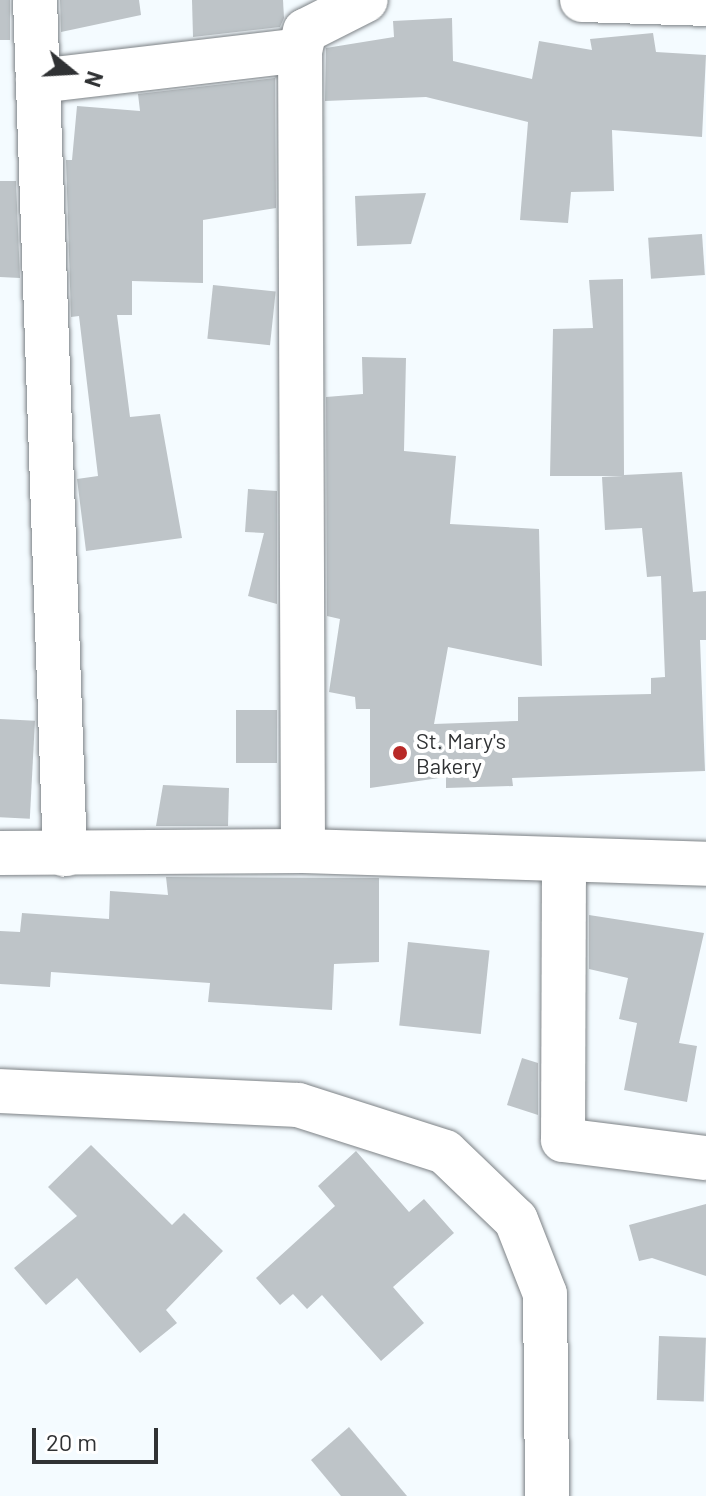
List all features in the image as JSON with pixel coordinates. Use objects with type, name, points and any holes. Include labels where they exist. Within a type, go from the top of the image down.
[{"type":"street","points":[[35,0],[65,854]]},
{"type":"street","points":[[303,851],[300,50],[305,31],[366,0]]},
{"type":"street","points":[[582,0],[706,4]]},
{"type":"street","points":[[38,81],[300,50]]},
{"type":"street","points":[[0,853],[303,851],[706,864]]},
{"type":"street","points":[[564,860],[563,1140],[706,1158]]},
{"type":"street","points":[[0,1091],[298,1105],[445,1152],[516,1220],[545,1294],[547,1496]]},
{"type":"building","points":[[0,0],[10,0],[10,40],[0,40]]},
{"type":"building","points":[[60,0],[139,0],[141,15],[61,32]]},
{"type":"building","points":[[192,0],[283,0],[284,18],[280,27],[193,37]]},
{"type":"building","points":[[452,18],[453,61],[532,79],[539,41],[592,50],[590,39],[653,33],[656,52],[706,55],[702,137],[612,130],[614,191],[571,192],[568,223],[520,220],[528,122],[426,97],[325,101],[326,48],[394,37],[393,21]]},
{"type":"building","points":[[275,78],[276,208],[203,220],[203,283],[132,281],[132,315],[117,315],[130,417],[160,414],[182,538],[86,551],[77,479],[98,476],[79,316],[71,317],[66,160],[72,160],[77,106],[140,111],[138,94]]},
{"type":"building","points":[[0,181],[16,181],[20,278],[0,277]]},
{"type":"building","points":[[426,193],[411,244],[357,246],[355,196]]},
{"type":"building","points":[[702,234],[705,275],[651,279],[648,238]]},
{"type":"building","points":[[623,279],[624,475],[682,472],[693,592],[706,591],[706,640],[700,640],[705,771],[512,778],[513,786],[446,788],[446,777],[370,788],[370,709],[356,709],[355,697],[329,692],[340,619],[327,616],[326,397],[363,394],[362,357],[406,358],[404,451],[456,456],[450,524],[539,529],[542,666],[448,647],[434,724],[518,721],[518,697],[651,694],[651,678],[665,677],[661,576],[647,577],[642,528],[605,530],[602,477],[623,476],[550,476],[553,329],[593,328],[589,280]]},
{"type":"building","points":[[213,285],[276,292],[270,345],[207,339]]},
{"type":"building","points":[[248,489],[277,491],[277,604],[248,596],[264,533],[245,532]]},
{"type":"building","points":[[236,710],[277,710],[277,763],[236,763]]},
{"type":"building","points":[[0,719],[35,721],[30,819],[0,817]]},
{"type":"building","points":[[163,785],[229,788],[228,826],[156,826]]},
{"type":"building","points":[[166,877],[379,878],[379,962],[334,964],[332,1010],[208,1002],[210,983],[51,972],[50,987],[0,984],[0,931],[20,932],[22,913],[109,919],[110,891],[168,895]]},
{"type":"building","points":[[589,915],[704,933],[679,1043],[697,1046],[687,1102],[624,1090],[637,1023],[619,1019],[628,978],[589,969]]},
{"type":"building","points":[[408,942],[490,951],[481,1034],[399,1026]]},
{"type":"building","points":[[522,1058],[538,1063],[538,1115],[507,1105]]},
{"type":"building","points":[[91,1145],[172,1225],[184,1213],[223,1251],[166,1310],[177,1323],[140,1353],[77,1278],[46,1305],[14,1268],[77,1216],[48,1187]]},
{"type":"building","points":[[356,1151],[409,1212],[424,1199],[454,1233],[393,1287],[424,1323],[381,1361],[322,1295],[307,1309],[293,1294],[280,1305],[256,1278],[335,1206],[318,1186]]},
{"type":"building","points":[[706,1204],[706,1276],[652,1258],[639,1261],[629,1225]]},
{"type":"building","points":[[659,1336],[706,1338],[704,1402],[657,1400]]},
{"type":"building","points":[[349,1427],[407,1496],[341,1496],[311,1460]]},
{"type":"place","name":"St. Mary's Bakery","points":[[400,753]]}]
